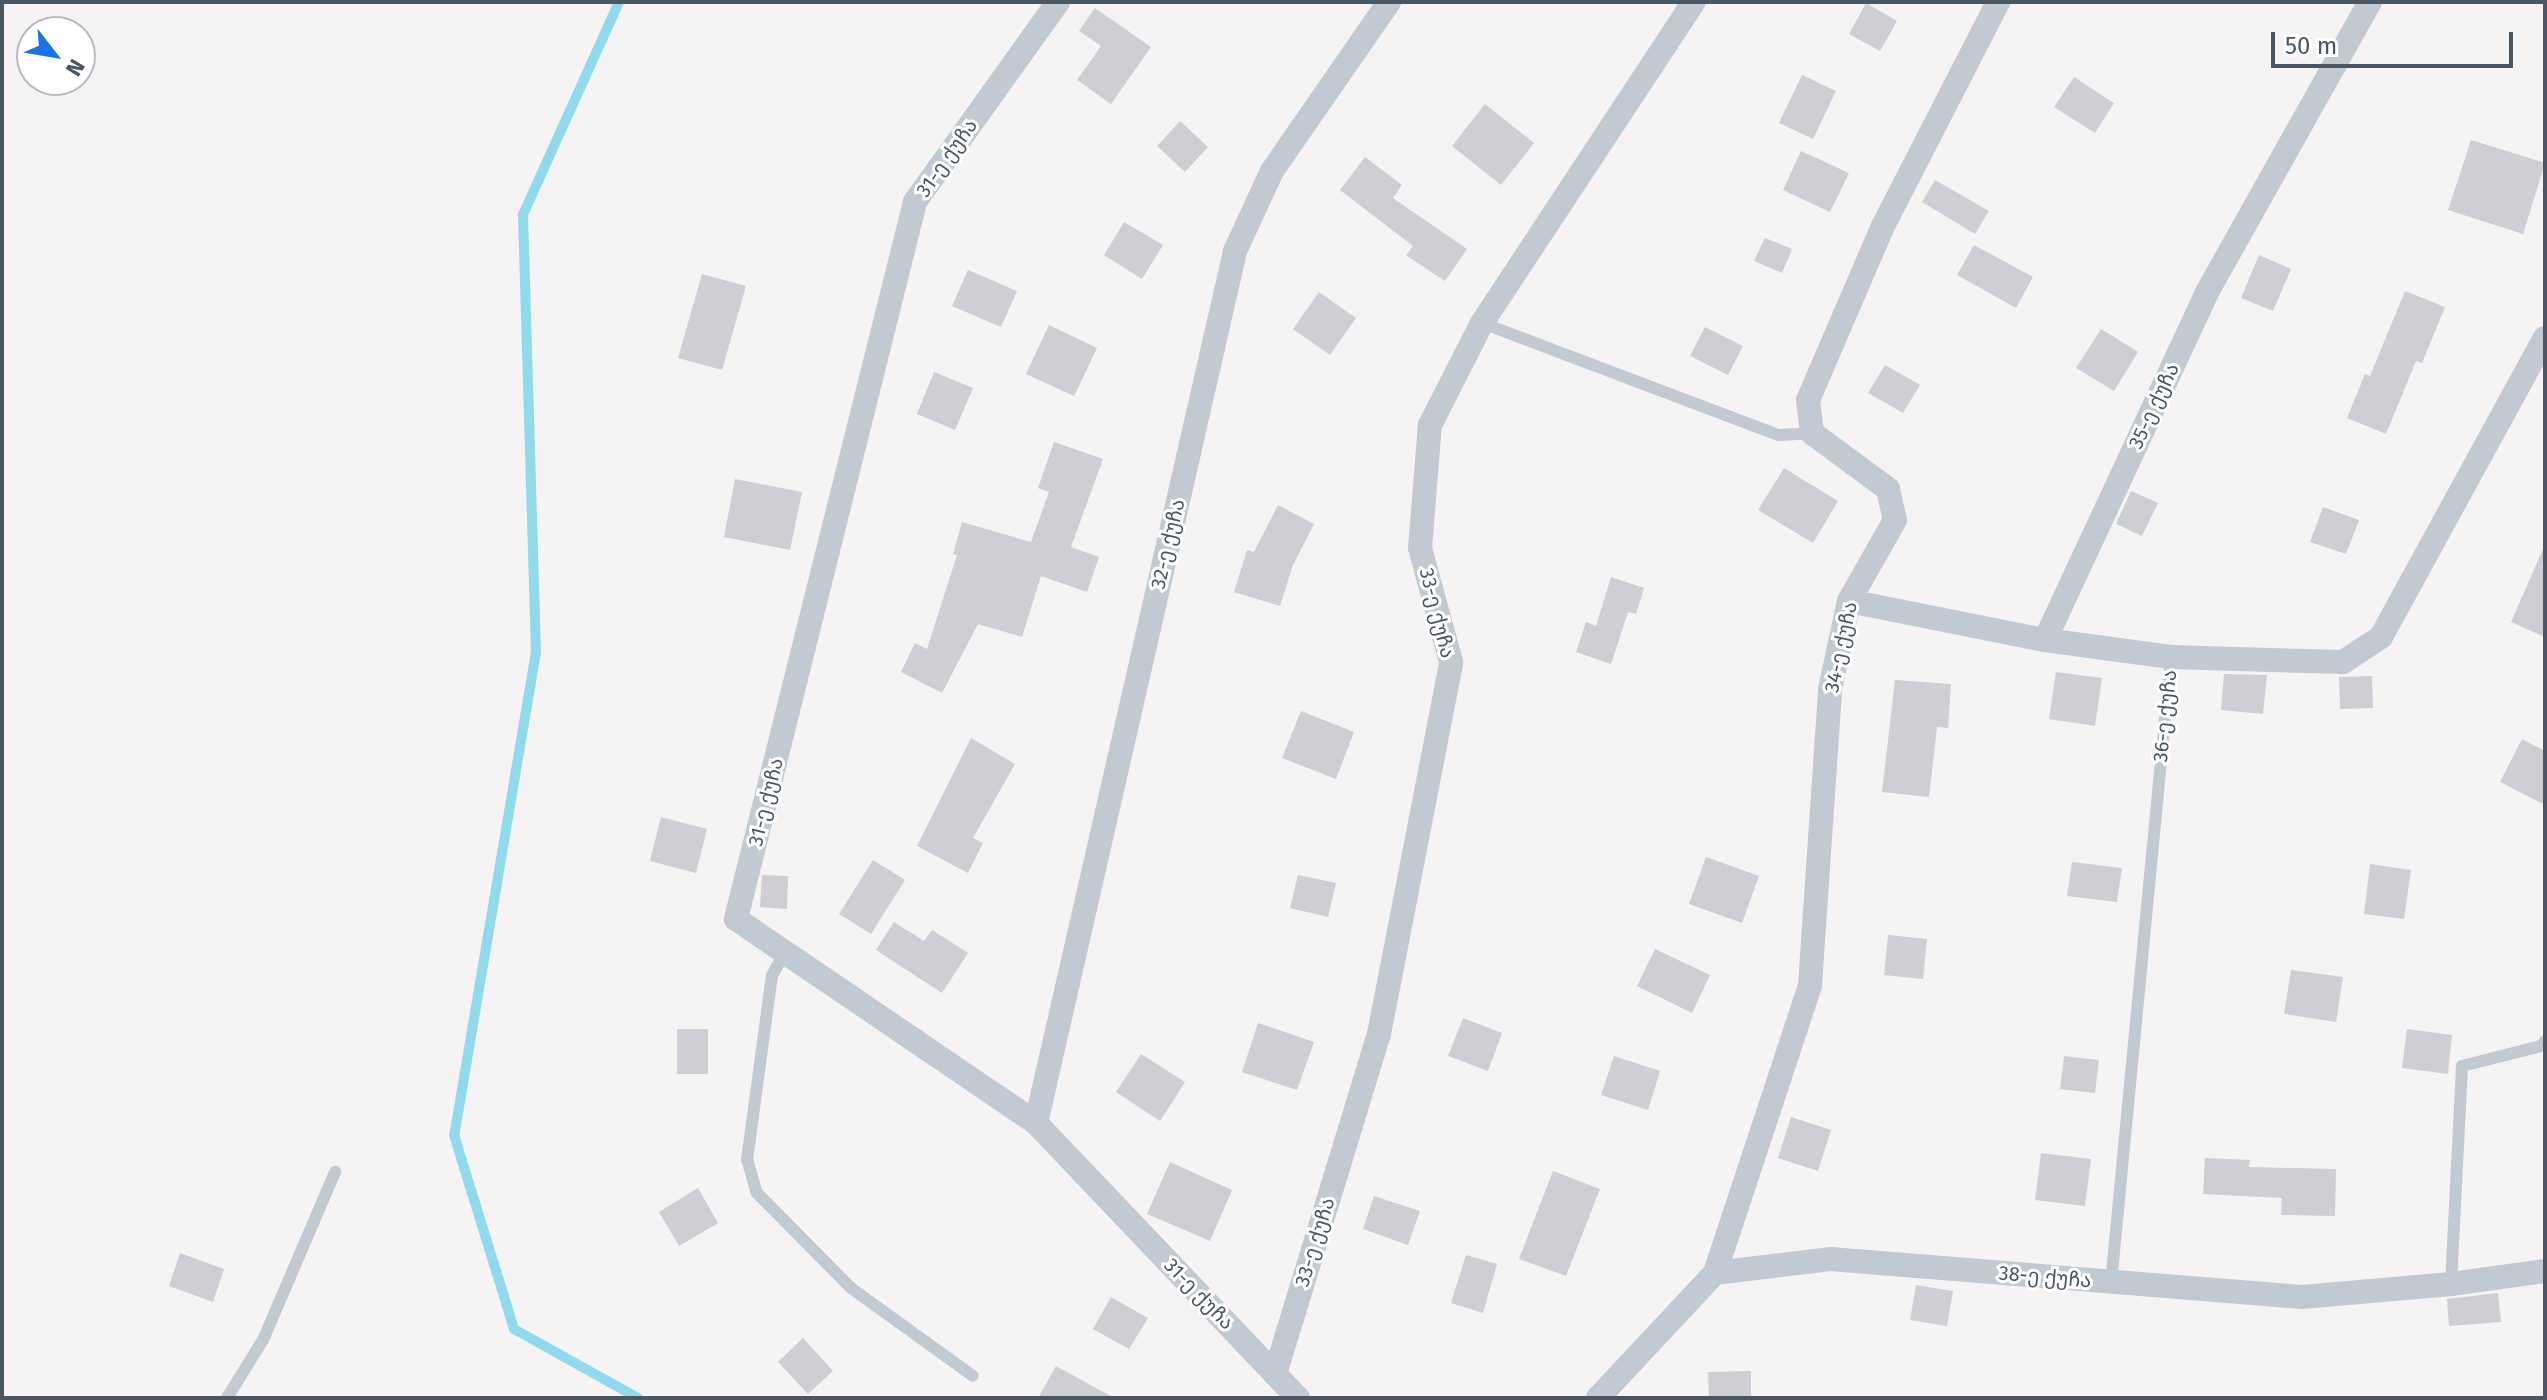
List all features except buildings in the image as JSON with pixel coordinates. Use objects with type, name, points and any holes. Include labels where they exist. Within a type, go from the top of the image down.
[{"type":"street","name":"31-ე ქუჩა","points":[[1058,2],[915,202],[736,919],[1036,1123],[1298,1398]]},
{"type":"street","name":"32-ე ქუჩა","points":[[1036,1123],[1235,251],[1272,171],[1389,2]]},
{"type":"street","name":"33-ე ქუჩა","points":[[1275,1374],[1379,1034],[1451,662],[1420,548],[1430,425],[1482,323],[1694,2]]},
{"type":"street","points":[[1812,433],[1808,400],[1869,257],[1998,2]]},
{"type":"street","name":"35-ე ქუჩა","points":[[2045,640],[2206,294],[2370,2]]},
{"type":"street","name":"36-ე ქუჩა","points":[[2171,657],[2343,662],[2381,637],[2545,338]]},
{"type":"street","name":"34-ე ქუჩა","points":[[1715,1273],[1810,985],[1830,689],[1849,601],[1895,520],[1888,489],[1812,433]]},
{"type":"street","points":[[1849,601],[2045,640],[2171,657]]},
{"type":"street","name":"38-ე ქუჩა","points":[[1715,1273],[1830,1259],[2302,1297],[2451,1284],[2545,1271]]},
{"type":"street","points":[[1598,1398],[1715,1273]]},
{"type":"lane","points":[[1482,323],[1779,435],[1812,433]]},
{"type":"lane","name":"36-ე ქუჩა","points":[[2111,1283],[2171,657]]},
{"type":"lane","points":[[785,952],[772,975],[747,1159],[757,1193],[851,1288],[973,1376]]},
{"type":"lane","points":[[2451,1284],[2462,1066],[2541,1046],[2545,1041]]},
{"type":"lane","points":[[227,1398],[263,1340],[335,1172]]},
{"type":"waterway","points":[[619,2],[523,215],[536,652],[454,1135],[514,1329],[638,1398]]}]
